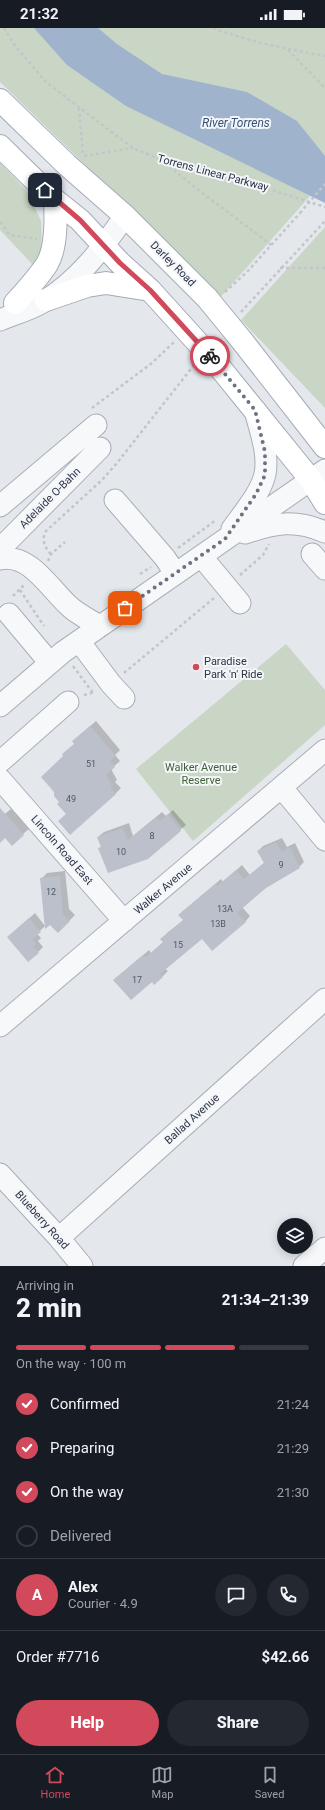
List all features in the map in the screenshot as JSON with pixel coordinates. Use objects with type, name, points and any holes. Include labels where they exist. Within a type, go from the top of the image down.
[{"type":"main road","name":"Darley Road","points":[[0,100],[75,160],[125,216],[215,296],[244,342],[325,447]]},
{"type":"main road","points":[[0,146],[55,200],[80,220],[100,242],[150,290],[179,329],[207,362],[318,475],[325,503]]},
{"type":"main road","points":[[8,308],[47,263],[51,253],[55,228],[55,200]]},
{"type":"main road","points":[[46,300],[87,286],[106,283],[150,290]]},
{"type":"street","points":[[8,308],[57,277],[100,242],[125,216]]},
{"type":"street","points":[[0,320],[46,300],[72,280],[100,242]]},
{"type":"street","points":[[225,539],[256,494],[265,475],[265,452],[255,410]]},
{"type":"street","name":"Adelaide O-Bahn","points":[[0,506],[91,419]]},
{"type":"street","name":"Adelaide O-Bahn","points":[[0,548],[100,448]]},
{"type":"street","points":[[0,706],[50,663],[79,640],[100,626],[170,565],[201,556],[318,475]]},
{"type":"street","points":[[115,500],[170,565]]},
{"type":"street","points":[[225,539],[269,525],[282,523],[306,525],[325,532]]},
{"type":"street","points":[[312,554],[325,569]]},
{"type":"street","points":[[201,556],[234,595]]},
{"type":"street","points":[[0,559],[17,560],[28,564],[70,607],[100,626]]},
{"type":"street","points":[[8,614],[50,663]]},
{"type":"street","points":[[79,640],[109,692]]},
{"type":"street","points":[[0,762],[68,702]]},
{"type":"street","name":"Walker Avenue","points":[[0,1026],[325,750]]},
{"type":"street","name":"Lincoln Road East","points":[[0,779],[124,921]]},
{"type":"street","points":[[282,788],[325,840]]},
{"type":"street","name":"Ballad Avenue","points":[[59,1238],[325,999]]},
{"type":"street","name":"Blueberry Road","points":[[0,1174],[59,1238],[82,1266]]},
{"type":"street","points":[[304,1266],[325,1248]]},
{"type":"path","name":"Torrens Linear Parkway","points":[[4,28],[15,46],[47,83],[133,148],[164,161],[231,177],[325,207]]},
{"type":"path","points":[[214,28],[238,37],[325,56]]},
{"type":"path","points":[[288,49],[325,88]]},
{"type":"path","points":[[79,108],[75,160],[97,152],[133,148]]},
{"type":"path","points":[[164,161],[185,180],[271,244]]},
{"type":"path","points":[[215,296],[246,273],[325,184]]},
{"type":"path","points":[[0,222],[10,235],[38,239]]},
{"type":"path","points":[[239,314],[280,268],[325,222]]},
{"type":"path","points":[[280,268],[325,268]]},
{"type":"path","points":[[91,419],[152,363],[179,329]]},
{"type":"path","points":[[65,542],[51,554],[44,544],[44,535],[46,531],[102,480],[173,389],[207,362]]},
{"type":"path","points":[[139,575],[170,565],[222,516]]},
{"type":"path","points":[[109,692],[234,595],[263,555],[270,541]]},
{"type":"green space","points":[[0,28],[325,28],[325,179],[218,300],[111,190],[0,82]]},
{"type":"green space","points":[[0,163],[27,191],[41,221],[42,249],[34,266],[0,230]]},
{"type":"green space","points":[[325,227],[325,408],[241,320]]},
{"type":"green space","name":"Walker Avenue Reserve","points":[[286,644],[325,690],[325,725],[193,841],[136,769]]},
{"type":"water","name":"River Torrens","points":[[34,28],[98,28],[117,44],[162,74],[247,92],[297,121],[325,156],[325,203],[126,106],[67,65]]},
{"type":"building","points":[[90,726],[116,756],[110,760],[115,767],[106,775],[112,786],[110,787],[116,794],[70,835],[58,821],[66,814],[57,804],[59,802],[54,796],[54,792],[41,777],[63,756],[62,754],[74,744],[72,741]]},
{"type":"building","points":[[0,808],[24,835],[12,846],[5,838],[0,843]]},
{"type":"building","points":[[168,814],[181,831],[148,859],[108,873],[98,848],[101,847],[97,837],[123,828],[128,840],[156,817],[160,821]]},
{"type":"building","points":[[276,842],[282,852],[290,847],[300,868],[266,888],[237,913],[246,922],[212,951],[202,939],[160,974],[163,977],[154,985],[152,982],[131,1000],[113,980],[143,955],[146,957],[163,942],[160,939],[183,920],[178,915],[215,884],[217,886],[236,870],[244,879],[264,863],[257,851]]},
{"type":"building","points":[[60,876],[63,914],[70,921],[58,933],[50,925],[45,929],[40,878]]},
{"type":"building","points":[[29,918],[41,932],[32,939],[36,944],[33,946],[39,953],[28,962],[7,937]]},
{"type":"way so far","points":[[125,608],[225,539],[256,494],[265,475],[265,452],[255,410],[210,356]]},
{"type":"place","name":"Paradise Park 'n' Ride","points":[[196,667]]},
{"type":"route","points":[[45,190],[80,220],[120,263],[150,290],[210,356]]}]
